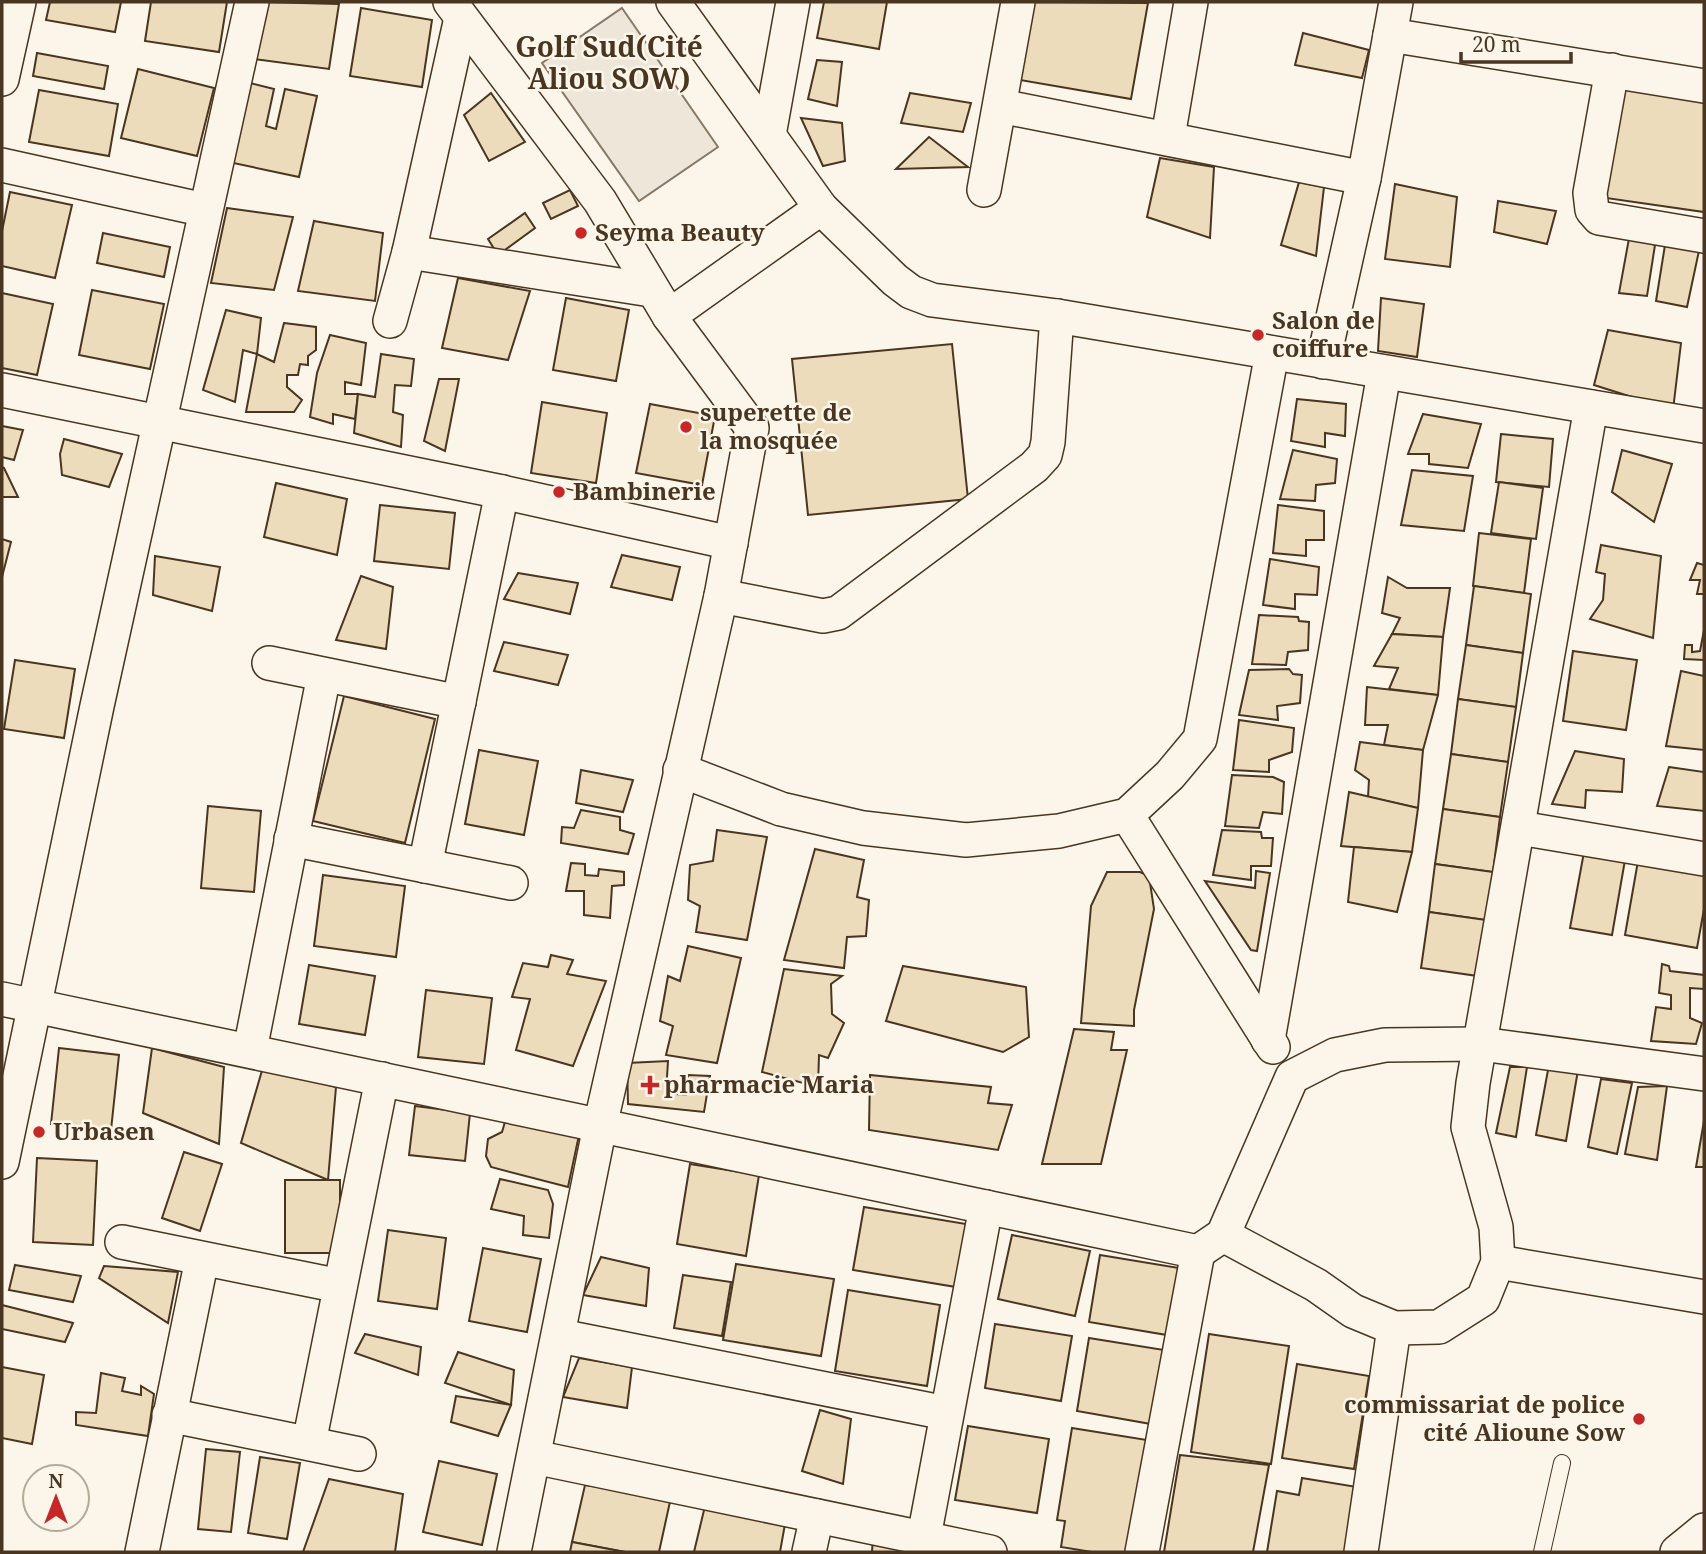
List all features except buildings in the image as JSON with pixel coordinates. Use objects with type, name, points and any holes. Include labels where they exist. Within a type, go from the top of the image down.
[{"type":"street","points":[[2,79],[19,2]]},
{"type":"street","points":[[2,1162],[17,1003],[161,422],[251,2]]},
{"type":"street","points":[[673,2],[821,208],[911,292],[932,300],[1056,316],[1704,426]]},
{"type":"street","points":[[769,135],[793,2]]},
{"type":"street","points":[[984,190],[1018,2]]},
{"type":"street","points":[[1168,137],[1191,2]]},
{"type":"street","points":[[1324,362],[1364,178],[1396,2]]},
{"type":"street","points":[[390,321],[409,251],[455,10]]},
{"type":"street","points":[[455,10],[600,201],[660,303],[752,428],[720,596],[600,1126],[560,1336],[514,1552]]},
{"type":"street","points":[[1390,35],[1704,86]]},
{"type":"street","points":[[1612,70],[1590,193],[1592,210],[1599,218],[1704,236]]},
{"type":"street","points":[[1000,106],[1168,137],[1364,178]]},
{"type":"street","points":[[2,165],[205,210]]},
{"type":"street","points":[[409,251],[660,303],[821,208]]},
{"type":"street","points":[[720,596],[822,616],[838,612],[1034,467],[1045,455],[1048,442],[1056,316]]},
{"type":"street","points":[[680,770],[781,809],[863,828],[966,840],[1059,831],[1127,816],[1170,775],[1200,738],[1272,353]]},
{"type":"street","points":[[1268,1040],[1384,373]]},
{"type":"street","points":[[2,390],[502,492],[731,544]]},
{"type":"street","points":[[17,1003],[986,1207],[1211,1243],[1316,1285],[1353,1311],[1394,1328],[1439,1327],[1483,1299],[1498,1262],[1496,1227],[1468,1127],[1591,407]]},
{"type":"street","points":[[425,866],[502,492]]},
{"type":"street","points":[[269,663],[459,702]]},
{"type":"street","points":[[250,1050],[324,675]]},
{"type":"street","points":[[1127,816],[1292,1077]]},
{"type":"street","points":[[1519,828],[1704,859]]},
{"type":"street","points":[[292,839],[511,883]]},
{"type":"street","points":[[1142,1552],[1211,1243],[1292,1077],[1335,1055],[1385,1045],[1481,1044],[1704,1074]]},
{"type":"street","points":[[309,1443],[382,1079]]},
{"type":"street","points":[[924,1538],[986,1207]]},
{"type":"street","points":[[122,1242],[340,1286]]},
{"type":"street","points":[[142,1552],[202,1259]]},
{"type":"street","points":[[1498,1262],[1704,1297]]},
{"type":"street","points":[[1361,1552],[1394,1328]]},
{"type":"street","points":[[560,1336],[946,1413]]},
{"type":"street","points":[[169,1415],[359,1454]]},
{"type":"street","points":[[534,1457],[990,1552]]},
{"type":"street","points":[[809,1552],[817,1516]]},
{"type":"street","points":[[1677,1552],[1704,1530]]},
{"type":"lane","points":[[1542,1552],[1562,1463]]},
{"type":"shaded area","points":[[622,8],[718,147],[639,201],[542,63]]},
{"type":"place","name":"Seyma Beauty","points":[[581,233]]},
{"type":"place","name":"Salon de coiffure","points":[[1258,335]]},
{"type":"place","name":"superette de la mosquée","points":[[686,427]]},
{"type":"place","name":"Bambinerie","points":[[559,492]]},
{"type":"place","name":"pharmacie Maria","points":[[650,1085]]},
{"type":"place","name":"Urbasen","points":[[39,1132]]},
{"type":"place","name":"commissariat de police cité Alioune Sow","points":[[1639,1419]]},
{"type":"district","name":"Golf Sud(Cité Aliou SOW)","points":[[609,63]]}]
